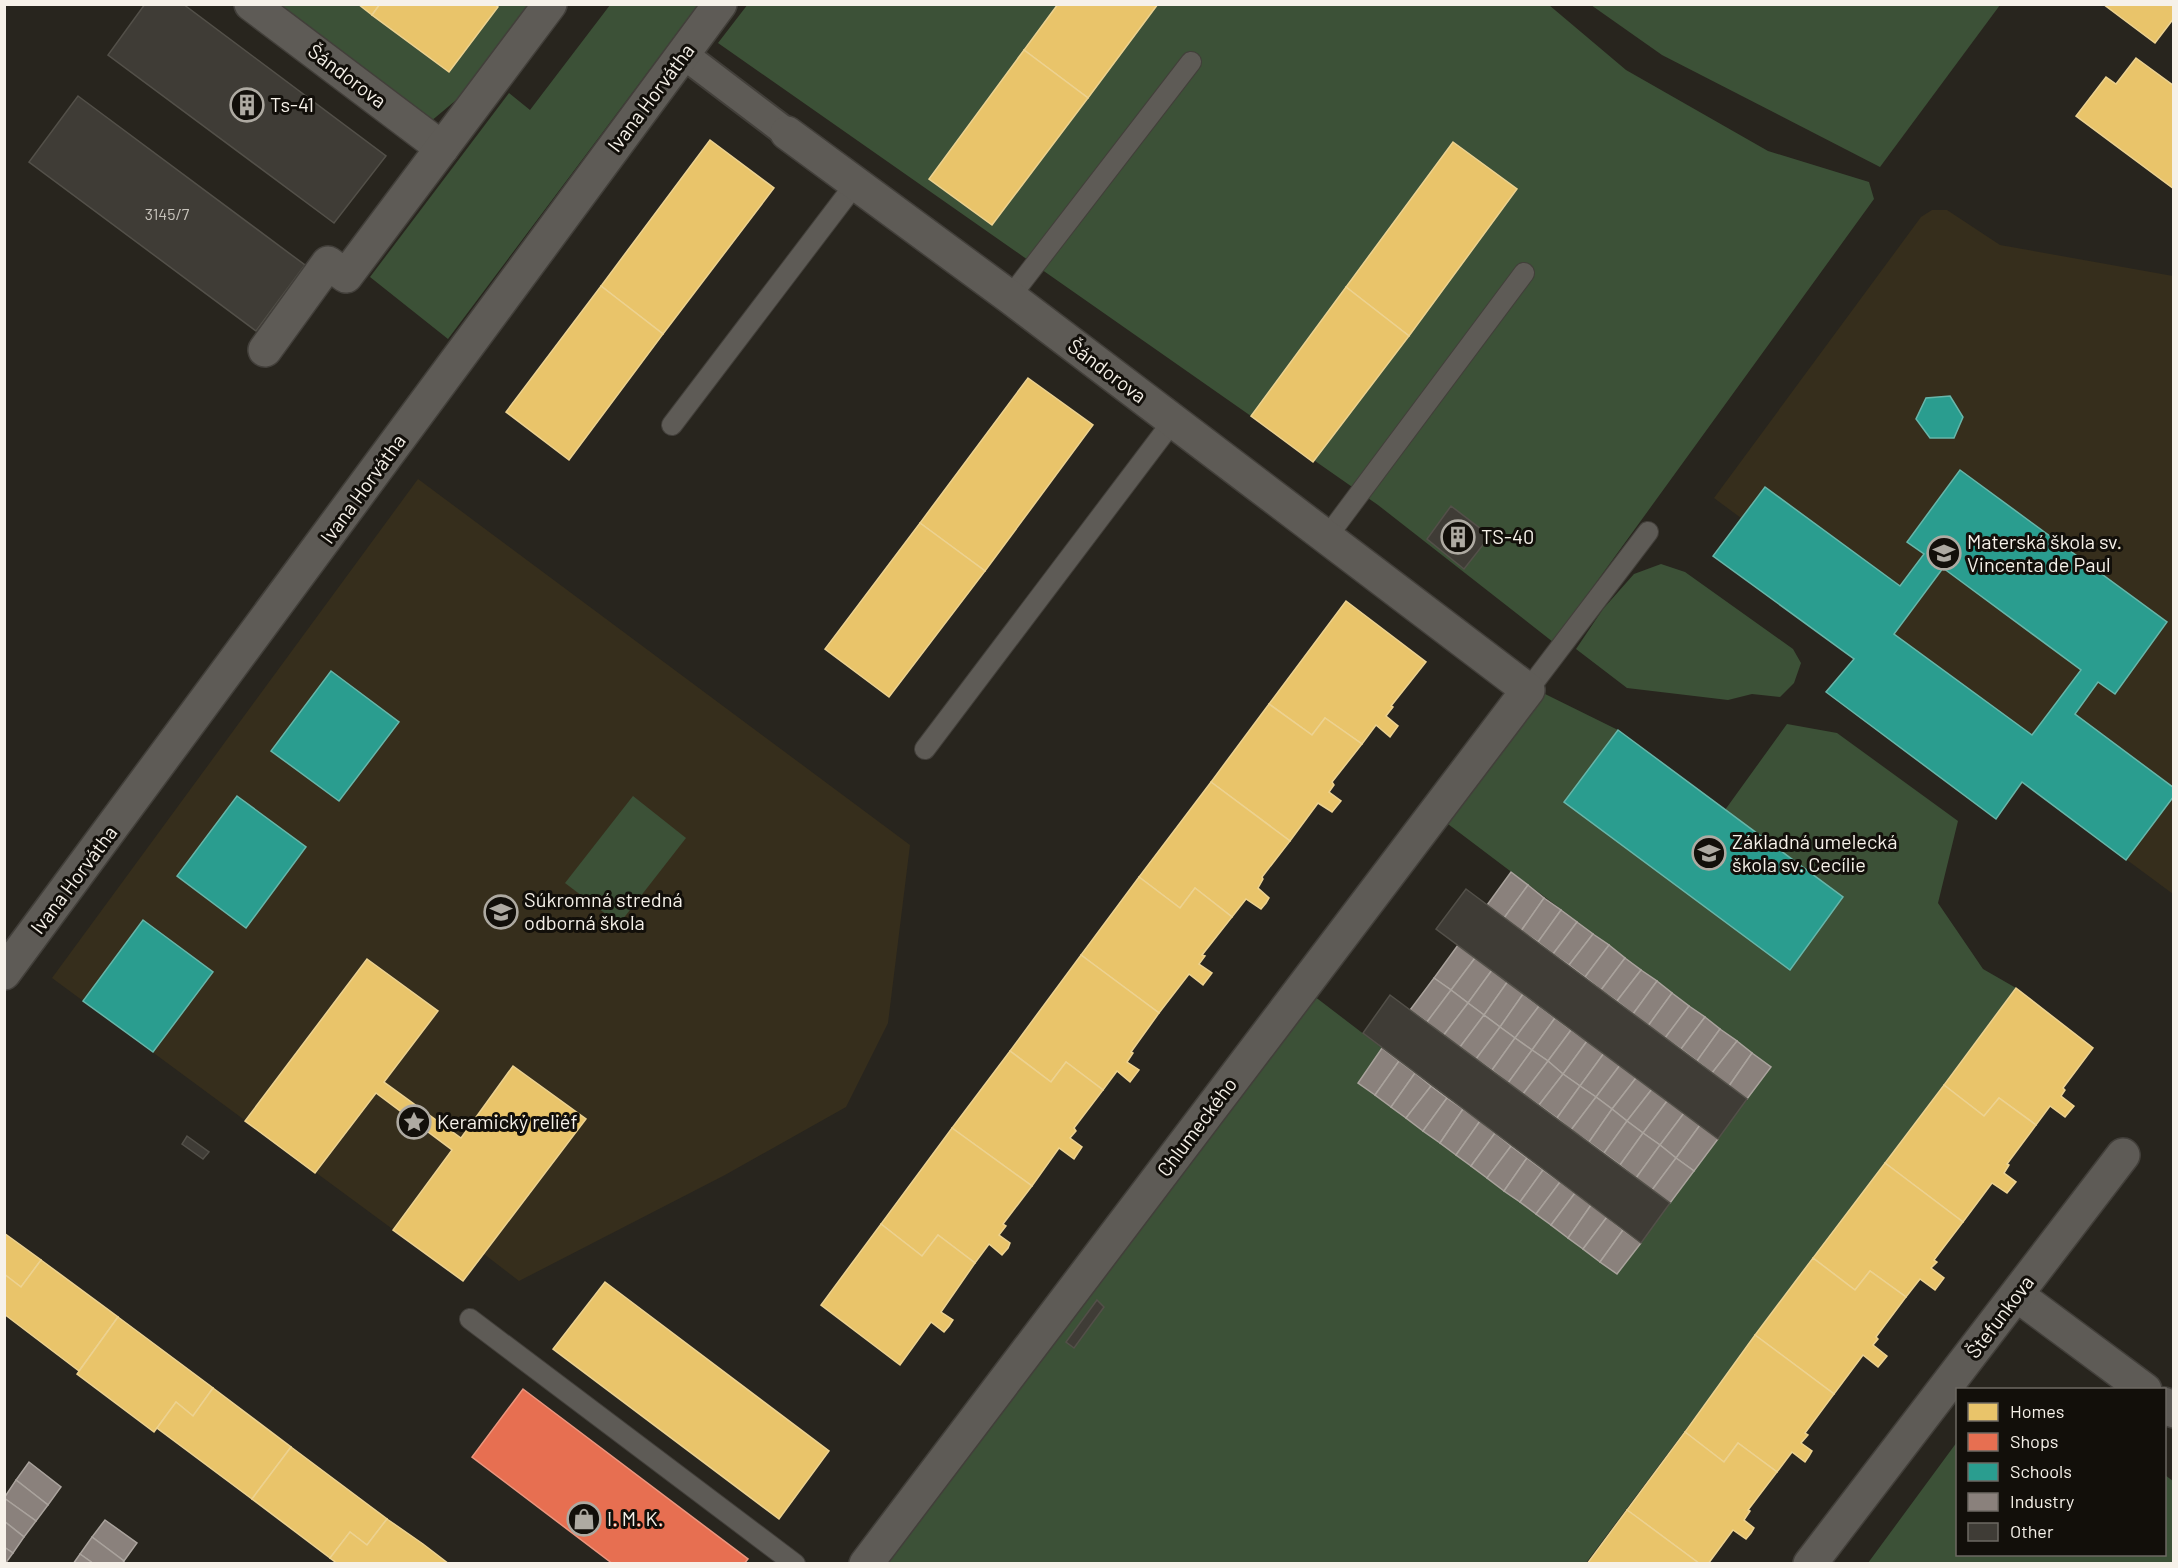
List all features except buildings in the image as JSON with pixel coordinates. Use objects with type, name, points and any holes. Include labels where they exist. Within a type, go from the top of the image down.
[{"type":"street","name":"Šándorova","points":[[251,4],[442,148]]},
{"type":"street","points":[[265,350],[328,263],[346,276],[550,4]]},
{"type":"street","name":"Ivana Horvátha","points":[[4,973],[720,4]]},
{"type":"street","name":"Šándorova","points":[[683,54],[1010,297],[1528,690]]},
{"type":"street","name":"Chlumeckého","points":[[866,1563],[1528,690]]},
{"type":"street","name":"Štefunkova","points":[[1810,1563],[2123,1155]]},
{"type":"street","points":[[2017,1295],[2144,1388]]},
{"type":"lane","points":[[1010,297],[1191,62]]},
{"type":"lane","points":[[672,425],[856,183]]},
{"type":"lane","points":[[1327,537],[1524,273]]},
{"type":"lane","points":[[925,748],[1173,421]]},
{"type":"lane","points":[[1528,690],[1648,532]]},
{"type":"lane","points":[[470,1319],[795,1563]]},
{"type":"shaded area","name":"Materská škola sv. Vincenta de Paul","points":[[1932,210],[1947,210],[2000,245],[2173,276],[2173,894],[2023,783],[1996,819],[1826,692],[1854,659],[1713,556],[1741,518],[1714,498],[1921,217]]},
{"type":"shaded area","name":"Súkromná stredná odborná škola","points":[[418,479],[910,845],[888,1023],[846,1107],[725,1175],[519,1281],[484,1254],[463,1281],[52,978]]},
{"type":"green space","points":[[748,4],[1549,5],[1626,70],[1768,151],[1869,182],[1874,199],[1553,642],[1378,505],[718,43]]},
{"type":"green space","points":[[2000,4],[1880,167],[1662,55],[1591,5]]},
{"type":"green space","points":[[273,5],[539,5],[486,75],[430,122]]},
{"type":"green space","points":[[610,5],[698,5],[448,339],[370,277],[509,93],[530,110]]},
{"type":"green space","points":[[1661,564],[1685,572],[1793,649],[1801,663],[1794,683],[1780,697],[1752,694],[1728,700],[1627,688],[1576,649],[1603,609],[1634,574]]},
{"type":"green space","points":[[1543,693],[1618,730],[1725,810],[1787,724],[1837,733],[1958,821],[1938,903],[1983,969],[2016,988],[1586,1563],[880,1564],[1314,996],[1382,1048],[1358,1083],[1617,1273],[1770,1067],[1444,821]]},
{"type":"green space","points":[[633,796],[686,838],[619,924],[565,883]]},
{"type":"green space","points":[[1956,1443],[1956,1556],[2166,1556],[2166,1476],[2173,1481],[2173,1563],[1868,1563]]},
{"type":"place","name":"Ts-41","points":[[247,105]]},
{"type":"place","name":"TS-40","points":[[1458,537]]},
{"type":"place","name":"Materská škola sv. Vincenta de Paul","points":[[1944,553]]},
{"type":"place","name":"Základná umelecká škola sv. Cecílie","points":[[1709,853]]},
{"type":"place","name":"Súkromná stredná odborná škola","points":[[501,912]]},
{"type":"place","name":"Keramický reliéf","points":[[414,1122]]},
{"type":"place","name":"I. M. K.","points":[[584,1519]]}]
